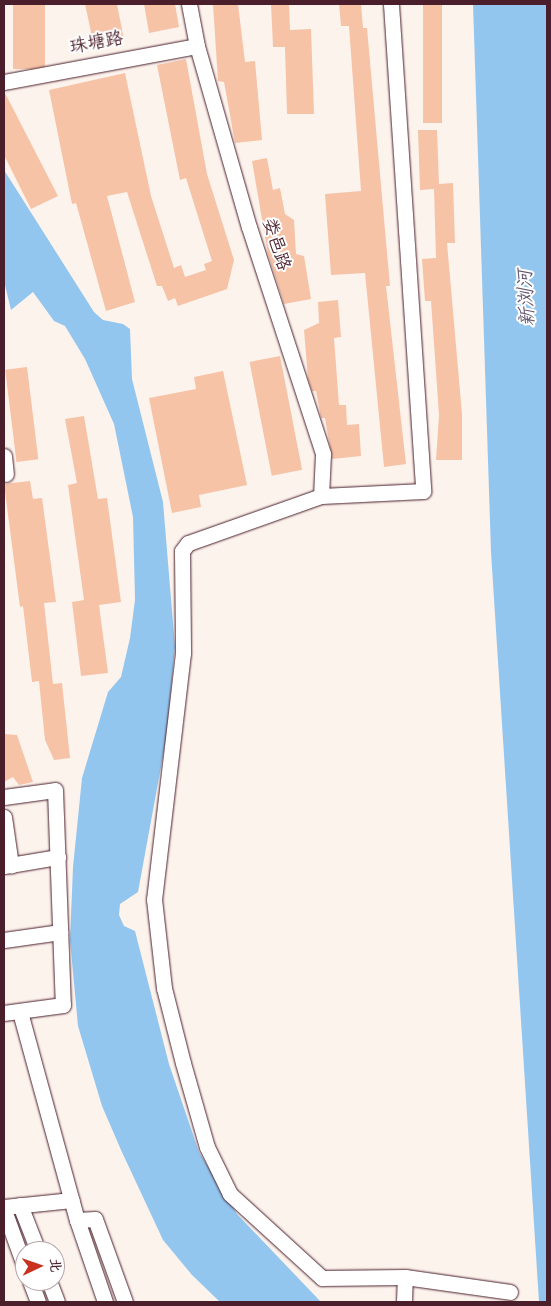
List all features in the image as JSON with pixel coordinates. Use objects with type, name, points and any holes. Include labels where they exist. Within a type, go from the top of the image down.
[{"type":"street","name":"娄邑路","points":[[189,4],[197,46],[249,227],[323,454],[321,496]]},
{"type":"street","points":[[391,4],[423,491],[321,496],[188,543],[182,551],[184,653],[154,899],[157,944],[164,988],[204,1138],[230,1194],[322,1278],[405,1276],[510,1292]]},
{"type":"street","name":"珠塘路","points":[[4,82],[197,46]]},
{"type":"street","points":[[4,456],[6,474]]},
{"type":"street","points":[[4,798],[55,790],[63,1005],[4,1013]]},
{"type":"street","points":[[4,817],[8,865],[58,857]]},
{"type":"street","points":[[4,940],[60,932]]},
{"type":"street","points":[[20,1012],[77,1220],[105,1302]]},
{"type":"street","points":[[16,1241],[4,1208],[72,1200]]},
{"type":"street","points":[[20,1205],[34,1241]]},
{"type":"street","points":[[77,1220],[95,1219],[124,1302]]},
{"type":"street","points":[[404,1302],[405,1276]]},
{"type":"water","name":"新浏河","points":[[473,4],[547,4],[547,1302],[539,1302],[491,552]]},
{"type":"water","points":[[4,170],[94,312],[103,320],[123,324],[130,329],[132,379],[163,502],[175,647],[167,734],[138,892],[120,904],[119,915],[124,926],[135,931],[169,1064],[199,1152],[237,1214],[321,1302],[220,1302],[192,1275],[163,1240],[121,1150],[102,1106],[78,1026],[70,940],[73,867],[82,778],[108,692],[121,677],[130,638],[135,600],[133,517],[114,424],[85,359],[65,326],[54,321],[33,292],[11,310],[4,281]]},
{"type":"building","points":[[13,4],[45,4],[45,69],[13,69]]},
{"type":"building","points":[[85,4],[117,4],[124,40],[94,46]]},
{"type":"building","points":[[144,4],[175,4],[179,27],[149,33]]},
{"type":"building","points":[[213,4],[238,4],[245,62],[255,61],[262,140],[235,143],[224,82],[218,81]]},
{"type":"building","points":[[271,4],[289,4],[290,30],[311,29],[314,114],[287,114],[285,47],[273,47]]},
{"type":"building","points":[[339,4],[361,4],[363,28],[367,28],[390,286],[386,286],[406,464],[384,467],[365,273],[331,275],[325,194],[361,191],[349,26],[341,26]]},
{"type":"building","points":[[423,4],[442,4],[442,123],[423,123]]},
{"type":"building","points":[[186,59],[207,174],[234,260],[227,289],[178,306],[175,298],[168,301],[162,286],[157,286],[127,192],[107,196],[135,302],[106,311],[76,203],[72,204],[49,90],[125,73],[151,196],[174,268],[181,265],[185,277],[206,270],[204,264],[212,261],[186,178],[180,180],[157,65]]},
{"type":"building","points":[[4,91],[58,196],[31,209],[4,155]]},
{"type":"building","points":[[418,130],[437,130],[439,184],[453,183],[455,243],[447,243],[462,414],[462,460],[436,460],[439,415],[431,301],[425,301],[422,259],[436,258],[434,189],[420,190]]},
{"type":"building","points":[[267,158],[273,190],[280,188],[285,214],[294,220],[296,254],[304,256],[311,299],[284,304],[268,254],[252,161]]},
{"type":"building","points":[[338,300],[341,337],[334,338],[339,405],[346,405],[347,425],[359,424],[361,456],[332,459],[325,418],[321,418],[316,391],[312,391],[308,379],[304,330],[319,323],[318,302]]},
{"type":"building","points":[[280,356],[302,470],[272,476],[250,362]]},
{"type":"building","points":[[27,367],[38,459],[16,462],[5,370]]},
{"type":"building","points":[[223,371],[247,485],[199,495],[201,507],[172,513],[149,398],[196,389],[194,377]]},
{"type":"building","points":[[84,416],[98,499],[107,498],[121,602],[99,605],[108,673],[81,676],[72,602],[84,600],[68,485],[77,483],[65,419]]},
{"type":"building","points":[[30,481],[33,499],[42,498],[56,602],[44,603],[53,684],[62,683],[70,758],[54,760],[45,740],[39,681],[32,682],[23,606],[20,607],[4,484]]},
{"type":"building","points":[[4,734],[17,735],[33,782],[19,785],[13,777],[4,782]]}]
